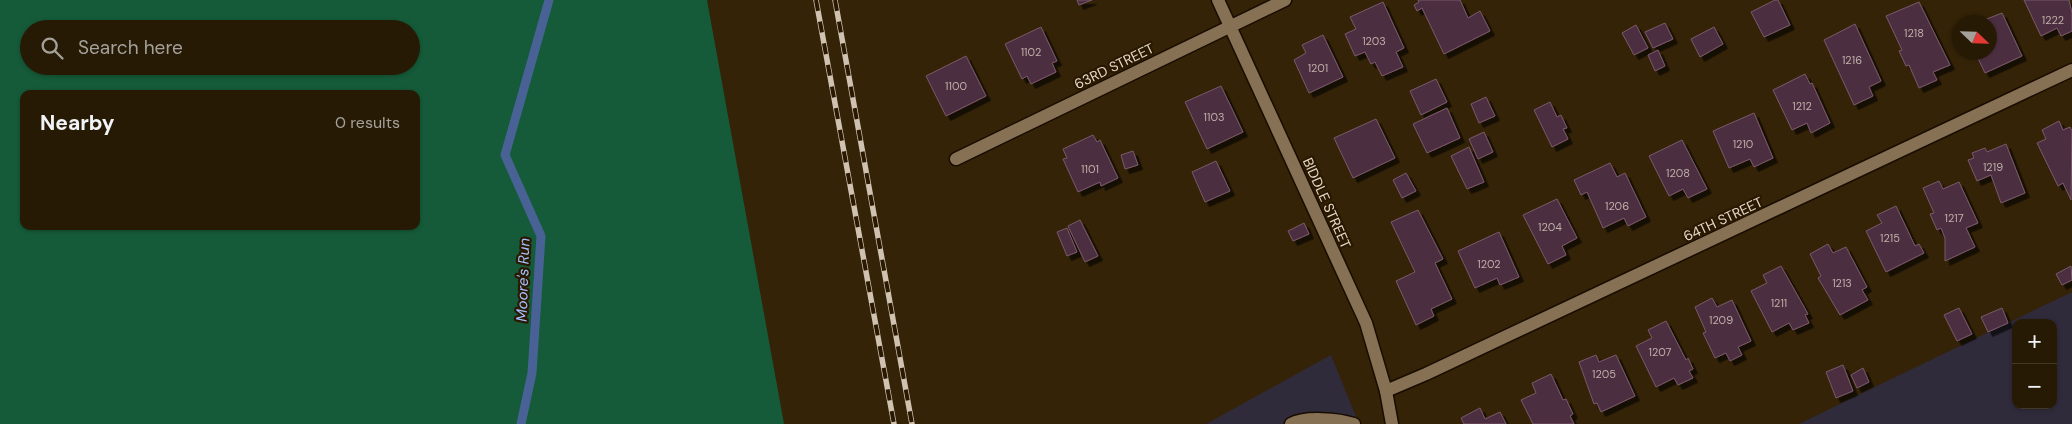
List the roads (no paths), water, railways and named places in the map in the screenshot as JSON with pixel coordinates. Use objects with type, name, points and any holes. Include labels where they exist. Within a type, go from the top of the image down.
[{"type":"street","name":"BIDDLE STREET","points":[[1218,0],[1366,323],[1386,391],[1392,424]]},
{"type":"street","name":"63RD STREET","points":[[956,159],[1285,0]]},
{"type":"street","name":"64TH STREET","points":[[1386,391],[1435,370],[2072,70]]},
{"type":"street","points":[[1291,424],[1318,420],[1342,421],[1354,424]]},
{"type":"waterway","name":"Moore's Run","points":[[521,424],[532,373],[541,236],[505,155],[549,0]]},
{"type":"railway","points":[[816,0],[894,424]]},
{"type":"railway","points":[[835,0],[912,424]]}]
